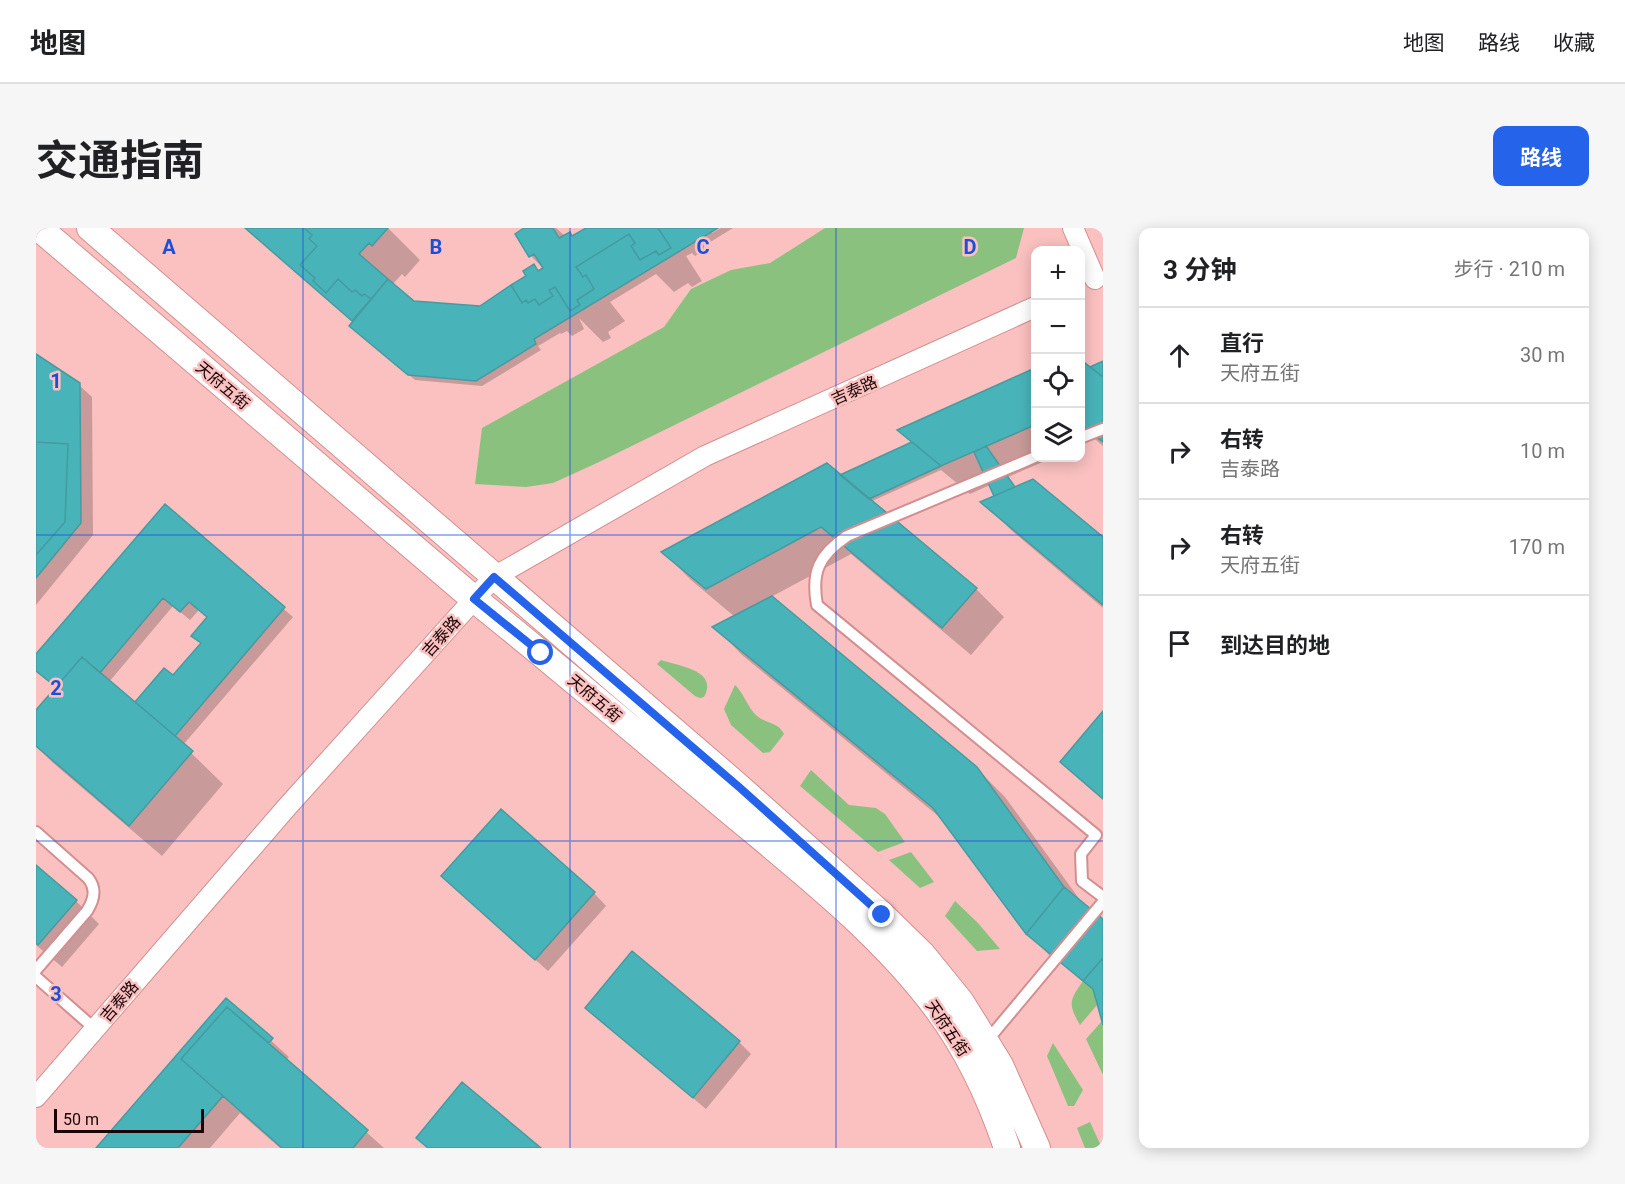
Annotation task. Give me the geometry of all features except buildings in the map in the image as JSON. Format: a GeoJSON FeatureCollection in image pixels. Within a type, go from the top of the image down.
{"type":"FeatureCollection","features":[{"type":"Feature","properties":{"kind":"street","name":"天府五街"},"geometry":{"type":"LineString","coordinates":[[39,228],[474,599],[765,841],[879,942],[940,1012],[971,1063],[997,1118],[1006,1148]]}},
{"type":"Feature","properties":{"kind":"street","name":"天府五街"},"geometry":{"type":"LineString","coordinates":[[90,228],[722,772],[922,954],[961,1002],[987,1042],[1000,1065],[1037,1148]]}},
{"type":"Feature","properties":{"kind":"street"},"geometry":{"type":"LineString","coordinates":[[1073,228],[1093,281]]}},
{"type":"Feature","properties":{"kind":"street","name":"吉泰路"},"geometry":{"type":"LineString","coordinates":[[36,1097],[287,807],[494,577],[705,456],[1031,309]]}},
{"type":"Feature","properties":{"kind":"lane"},"geometry":{"type":"LineString","coordinates":[[1085,436],[1103,429]]}},
{"type":"Feature","properties":{"kind":"lane"},"geometry":{"type":"LineString","coordinates":[[1031,459],[846,536],[833,545],[822,558],[816,572],[814,589],[817,605],[1096,835],[1081,854],[1082,881],[1103,897]]}},
{"type":"Feature","properties":{"kind":"lane"},"geometry":{"type":"LineString","coordinates":[[36,832],[88,878],[92,883],[94,893],[93,902],[87,911],[36,970]]}},
{"type":"Feature","properties":{"kind":"lane"},"geometry":{"type":"LineString","coordinates":[[987,1042],[1103,902]]}},
{"type":"Feature","properties":{"kind":"lane"},"geometry":{"type":"LineString","coordinates":[[36,977],[95,1029]]}},
{"type":"Feature","properties":{"kind":"green space"},"geometry":{"type":"Polygon","coordinates":[[[825,228],[1024,228],[1016,258],[597,463],[553,483],[526,487],[475,484],[482,428],[664,327],[691,289],[731,270],[770,263],[825,228]]]}},
{"type":"Feature","properties":{"kind":"green space"},"geometry":{"type":"Polygon","coordinates":[[[661,660],[686,667],[701,675],[706,681],[707,688],[704,697],[695,696],[657,664],[661,660]]]}},
{"type":"Feature","properties":{"kind":"green space"},"geometry":{"type":"Polygon","coordinates":[[[735,685],[757,716],[782,730],[784,734],[770,752],[763,753],[731,725],[724,709],[735,685]]]}},
{"type":"Feature","properties":{"kind":"green space"},"geometry":{"type":"Polygon","coordinates":[[[811,770],[849,805],[876,808],[885,814],[905,842],[878,852],[800,786],[811,770]]]}},
{"type":"Feature","properties":{"kind":"green space"},"geometry":{"type":"Polygon","coordinates":[[[911,852],[934,882],[920,888],[889,860],[911,852]]]}},
{"type":"Feature","properties":{"kind":"green space"},"geometry":{"type":"Polygon","coordinates":[[[955,901],[1000,949],[977,951],[945,916],[955,901]]]}},
{"type":"Feature","properties":{"kind":"green space"},"geometry":{"type":"Polygon","coordinates":[[[1083,981],[1093,989],[1097,1005],[1080,1025],[1073,1012],[1072,1003],[1083,981]]]}},
{"type":"Feature","properties":{"kind":"green space"},"geometry":{"type":"Polygon","coordinates":[[[1102,1021],[1103,1025],[1103,1075],[1086,1039],[1102,1021]]]}},
{"type":"Feature","properties":{"kind":"green space"},"geometry":{"type":"Polygon","coordinates":[[[1053,1043],[1083,1090],[1074,1106],[1068,1106],[1047,1056],[1053,1043]]]}},
{"type":"Feature","properties":{"kind":"green space"},"geometry":{"type":"Polygon","coordinates":[[[1090,1122],[1102,1148],[1085,1148],[1077,1128],[1090,1122]]]}},
{"type":"Feature","properties":{"kind":"route"},"geometry":{"type":"LineString","coordinates":[[541,653],[474,599],[494,577],[739,787],[882,915]]}}]}
